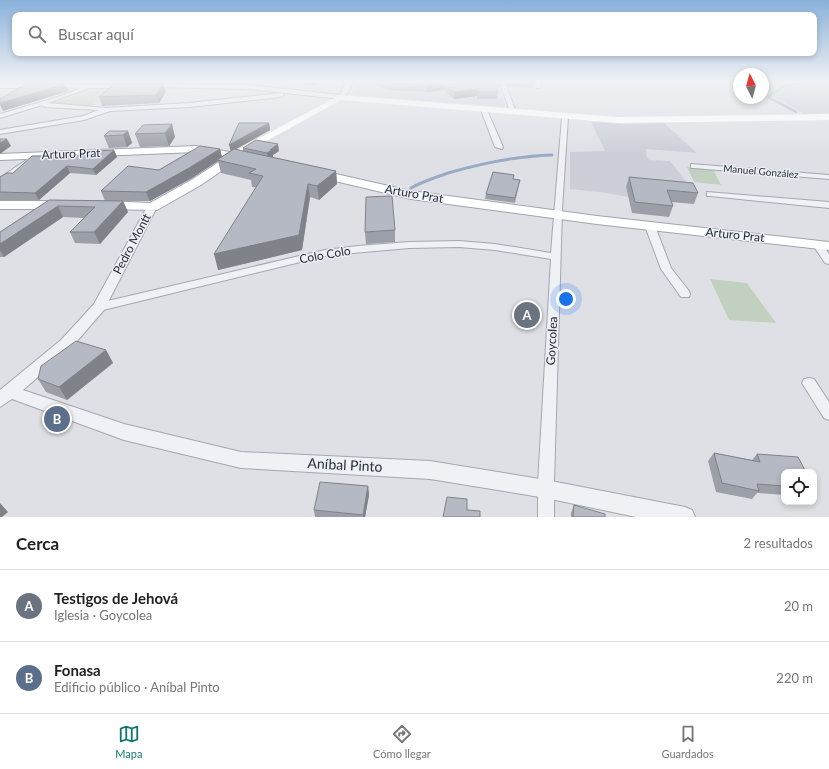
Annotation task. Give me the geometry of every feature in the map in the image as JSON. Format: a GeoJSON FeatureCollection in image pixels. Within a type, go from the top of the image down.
{"type":"FeatureCollection","features":[{"type":"Feature","properties":{"kind":"main road","name":"Pedro Montt"},"geometry":{"type":"LineString","coordinates":[[152,207],[197,182],[239,153],[324,106]]}},
{"type":"Feature","properties":{"kind":"main road"},"geometry":{"type":"LineString","coordinates":[[441,106],[565,117],[652,120],[791,116],[829,117]]}},
{"type":"Feature","properties":{"kind":"main road","name":"Arturo Prat"},"geometry":{"type":"LineString","coordinates":[[0,157],[196,149],[239,153],[256,161]]}},
{"type":"Feature","properties":{"kind":"main road","name":"Arturo Prat"},"geometry":{"type":"LineString","coordinates":[[302,171],[412,194],[650,226],[823,245]]}},
{"type":"Feature","properties":{"kind":"main road"},"geometry":{"type":"LineString","coordinates":[[0,205],[79,205]]}},
{"type":"Feature","properties":{"kind":"main road"},"geometry":{"type":"LineString","coordinates":[[95,205],[152,207]]}},
{"type":"Feature","properties":{"kind":"street"},"geometry":{"type":"LineString","coordinates":[[0,116],[34,106]]}},
{"type":"Feature","properties":{"kind":"street"},"geometry":{"type":"LineString","coordinates":[[69,106],[109,109],[166,106]]}},
{"type":"Feature","properties":{"kind":"street"},"geometry":{"type":"LineString","coordinates":[[511,106],[513,112]]}},
{"type":"Feature","properties":{"kind":"street"},"geometry":{"type":"LineString","coordinates":[[0,132],[84,118],[109,109]]}},
{"type":"Feature","properties":{"kind":"street"},"geometry":{"type":"LineString","coordinates":[[484,110],[499,147]]}},
{"type":"Feature","properties":{"kind":"street","name":"Goycolea"},"geometry":{"type":"LineString","coordinates":[[546,517],[556,257],[565,117]]}},
{"type":"Feature","properties":{"kind":"street"},"geometry":{"type":"LineString","coordinates":[[0,182],[37,156]]}},
{"type":"Feature","properties":{"kind":"street","name":"Manuel González"},"geometry":{"type":"LineString","coordinates":[[694,166],[829,177]]}},
{"type":"Feature","properties":{"kind":"street"},"geometry":{"type":"LineString","coordinates":[[710,194],[829,205]]}},
{"type":"Feature","properties":{"kind":"street","name":"Pedro Montt"},"geometry":{"type":"LineString","coordinates":[[5,396],[66,344],[98,308],[152,207]]}},
{"type":"Feature","properties":{"kind":"street"},"geometry":{"type":"LineString","coordinates":[[650,226],[666,269],[685,294]]}},
{"type":"Feature","properties":{"kind":"street","name":"Colo Colo"},"geometry":{"type":"LineString","coordinates":[[98,308],[325,253],[458,244],[476,245],[556,257]]}},
{"type":"Feature","properties":{"kind":"street"},"geometry":{"type":"LineString","coordinates":[[823,245],[829,261]]}},
{"type":"Feature","properties":{"kind":"street"},"geometry":{"type":"LineString","coordinates":[[809,383],[829,414]]}},
{"type":"Feature","properties":{"kind":"street","name":"Aníbal Pinto"},"geometry":{"type":"LineString","coordinates":[[5,396],[124,432],[181,447],[241,460],[430,470],[546,489],[685,517]]}},
{"type":"Feature","properties":{"kind":"shaded area"},"geometry":{"type":"Polygon","coordinates":[[[791,106],[829,106],[829,113],[804,114],[791,106]]]}},
{"type":"Feature","properties":{"kind":"shaded area"},"geometry":{"type":"Polygon","coordinates":[[[591,122],[624,124],[664,123],[697,153],[646,149],[646,155],[649,160],[670,161],[694,192],[626,187],[628,197],[570,189],[570,152],[605,151],[591,122]]]}},
{"type":"Feature","properties":{"kind":"green space"},"geometry":{"type":"Polygon","coordinates":[[[687,167],[713,169],[721,185],[694,182],[687,167]]]}},
{"type":"Feature","properties":{"kind":"green space"},"geometry":{"type":"Polygon","coordinates":[[[710,279],[747,283],[776,323],[729,320],[710,279]]]}},
{"type":"Feature","properties":{"kind":"building"},"geometry":{"type":"Polygon","coordinates":[[[239,123],[269,123],[229,145],[239,123]]]}},
{"type":"Feature","properties":{"kind":"building"},"geometry":{"type":"Polygon","coordinates":[[[172,124],[165,133],[135,134],[143,125],[172,124]]]}},
{"type":"Feature","properties":{"kind":"building"},"geometry":{"type":"Polygon","coordinates":[[[109,131],[128,131],[123,135],[104,136],[109,131]]]}},
{"type":"Feature","properties":{"kind":"building"},"geometry":{"type":"Polygon","coordinates":[[[0,139],[7,139],[0,143],[0,139]]]}},
{"type":"Feature","properties":{"kind":"building"},"geometry":{"type":"Polygon","coordinates":[[[256,140],[278,144],[267,153],[243,148],[256,140]]]}},
{"type":"Feature","properties":{"kind":"building"},"geometry":{"type":"Polygon","coordinates":[[[200,146],[220,149],[146,192],[101,191],[128,166],[159,170],[200,146]]]}},
{"type":"Feature","properties":{"kind":"building"},"geometry":{"type":"Polygon","coordinates":[[[234,149],[336,171],[317,186],[308,184],[299,235],[214,254],[263,176],[249,173],[256,169],[217,160],[234,149]]]}},
{"type":"Feature","properties":{"kind":"building"},"geometry":{"type":"Polygon","coordinates":[[[114,150],[93,169],[67,166],[35,193],[0,192],[0,177],[7,173],[13,173],[32,156],[94,155],[98,151],[114,150]]]}},
{"type":"Feature","properties":{"kind":"building"},"geometry":{"type":"Polygon","coordinates":[[[493,172],[514,175],[513,179],[520,180],[515,198],[486,194],[493,172]]]}},
{"type":"Feature","properties":{"kind":"building"},"geometry":{"type":"Polygon","coordinates":[[[629,177],[693,183],[698,193],[667,190],[673,206],[635,202],[629,177]]]}},
{"type":"Feature","properties":{"kind":"building"},"geometry":{"type":"Polygon","coordinates":[[[392,196],[395,230],[365,232],[366,197],[392,196]]]}},
{"type":"Feature","properties":{"kind":"building"},"geometry":{"type":"Polygon","coordinates":[[[49,200],[123,201],[94,232],[70,232],[95,207],[58,206],[0,244],[0,232],[49,200]]]}},
{"type":"Feature","properties":{"kind":"building"},"geometry":{"type":"Polygon","coordinates":[[[76,341],[106,350],[59,387],[38,379],[41,366],[76,341]]]}},
{"type":"Feature","properties":{"kind":"building"},"geometry":{"type":"Polygon","coordinates":[[[714,453],[760,462],[757,454],[798,457],[804,469],[781,469],[781,486],[757,484],[759,491],[722,483],[714,453]]]}},
{"type":"Feature","properties":{"kind":"building"},"geometry":{"type":"Polygon","coordinates":[[[320,482],[368,486],[363,515],[314,510],[320,482]]]}},
{"type":"Feature","properties":{"kind":"building"},"geometry":{"type":"Polygon","coordinates":[[[447,497],[467,499],[467,510],[480,511],[480,517],[443,517],[447,497]]]}},
{"type":"Feature","properties":{"kind":"building"},"geometry":{"type":"Polygon","coordinates":[[[574,505],[605,514],[605,517],[573,517],[574,505]]]}},
{"type":"Feature","properties":{"kind":"waterway"},"geometry":{"type":"LineString","coordinates":[[785,106],[796,112]]}},
{"type":"Feature","properties":{"kind":"waterway"},"geometry":{"type":"LineString","coordinates":[[411,188],[425,181],[474,166],[513,158],[552,155]]}},
{"type":"Feature","properties":{"kind":"place","name":"Testigos de Jehová"},"geometry":{"type":"Point","coordinates":[527,315]}},
{"type":"Feature","properties":{"kind":"place","name":"Fonasa"},"geometry":{"type":"Point","coordinates":[57,419]}}]}
